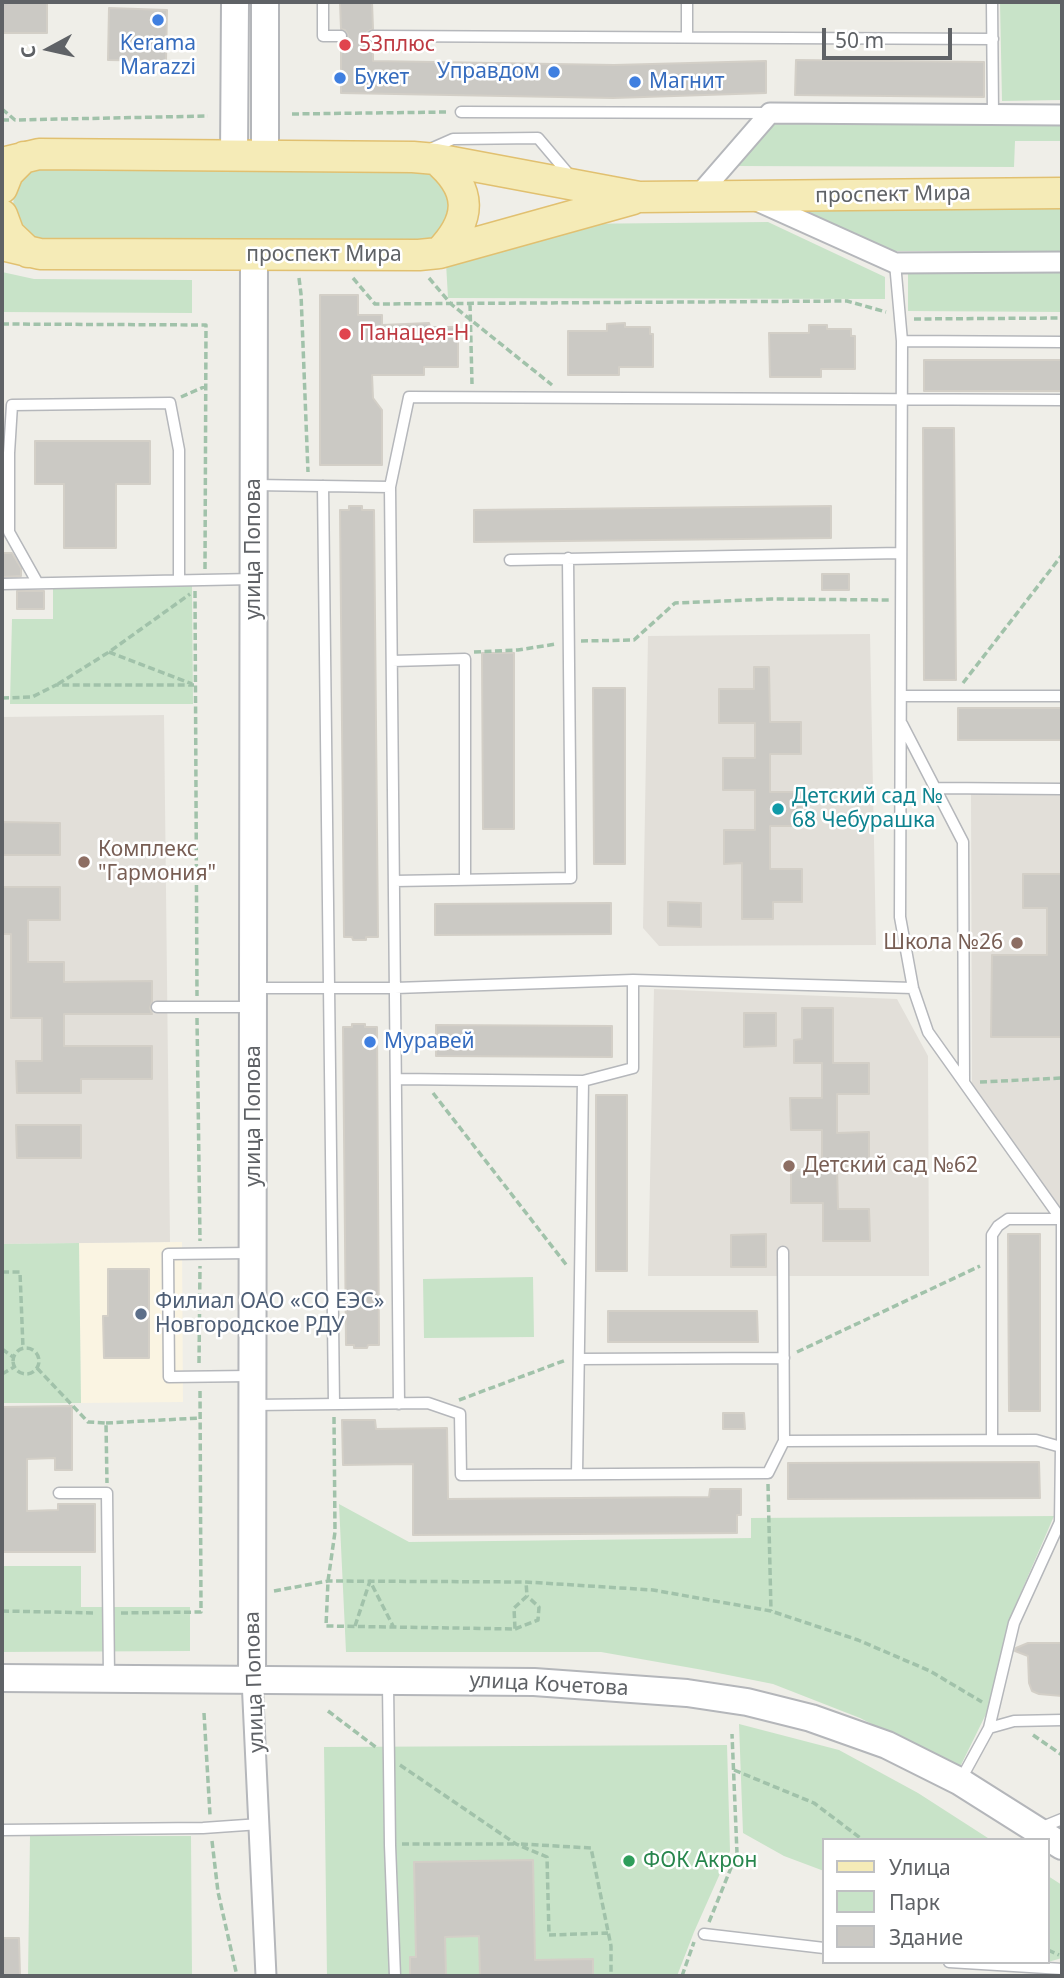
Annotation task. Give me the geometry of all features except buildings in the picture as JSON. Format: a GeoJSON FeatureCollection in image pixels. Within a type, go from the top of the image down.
{"type":"FeatureCollection","features":[{"type":"Feature","properties":{"kind":"main road","name":"проспект Мира"},"geometry":{"type":"LineString","coordinates":[[13,160],[39,154],[425,158],[639,197],[1062,192]]}},
{"type":"Feature","properties":{"kind":"main road"},"geometry":{"type":"LineString","coordinates":[[425,158],[450,170],[458,182],[465,207],[456,234],[434,266]]}},
{"type":"Feature","properties":{"kind":"main road"},"geometry":{"type":"LineString","coordinates":[[2,188],[13,160]]}},
{"type":"Feature","properties":{"kind":"main road","name":"проспект Мира"},"geometry":{"type":"LineString","coordinates":[[15,248],[40,254],[254,254],[434,266],[639,197]]}},
{"type":"Feature","properties":{"kind":"main road"},"geometry":{"type":"LineString","coordinates":[[2,215],[15,248]]}},
{"type":"Feature","properties":{"kind":"street"},"geometry":{"type":"LineString","coordinates":[[234,156],[235,2]]}},
{"type":"Feature","properties":{"kind":"street"},"geometry":{"type":"LineString","coordinates":[[265,2],[265,156]]}},
{"type":"Feature","properties":{"kind":"street"},"geometry":{"type":"LineString","coordinates":[[697,197],[770,113],[1062,115]]}},
{"type":"Feature","properties":{"kind":"street"},"geometry":{"type":"LineString","coordinates":[[747,196],[895,263],[1062,261]]}},
{"type":"Feature","properties":{"kind":"street","name":"улица Попова"},"geometry":{"type":"LineString","coordinates":[[254,254],[252,1679],[266,1976]]}},
{"type":"Feature","properties":{"kind":"street","name":"улица Кочетова"},"geometry":{"type":"LineString","coordinates":[[2,1678],[534,1682],[687,1693],[747,1702],[811,1718],[887,1745],[959,1781],[1062,1846]]}},
{"type":"Feature","properties":{"kind":"lane"},"geometry":{"type":"LineString","coordinates":[[323,2],[323,36],[341,36]]}},
{"type":"Feature","properties":{"kind":"lane"},"geometry":{"type":"LineString","coordinates":[[687,2],[687,36]]}},
{"type":"Feature","properties":{"kind":"lane"},"geometry":{"type":"LineString","coordinates":[[992,2],[993,115]]}},
{"type":"Feature","properties":{"kind":"lane"},"geometry":{"type":"LineString","coordinates":[[373,36],[993,39]]}},
{"type":"Feature","properties":{"kind":"lane"},"geometry":{"type":"LineString","coordinates":[[461,112],[770,113]]}},
{"type":"Feature","properties":{"kind":"lane"},"geometry":{"type":"LineString","coordinates":[[425,158],[453,139],[538,138],[578,186]]}},
{"type":"Feature","properties":{"kind":"lane"},"geometry":{"type":"LineString","coordinates":[[895,263],[902,341],[900,917],[913,988],[928,1032],[1062,1217],[1061,1522],[1014,1623],[989,1728],[959,1781]]}},
{"type":"Feature","properties":{"kind":"lane"},"geometry":{"type":"LineString","coordinates":[[902,341],[1062,342]]}},
{"type":"Feature","properties":{"kind":"lane"},"geometry":{"type":"LineString","coordinates":[[399,1404],[390,487],[409,397],[1062,400]]}},
{"type":"Feature","properties":{"kind":"lane"},"geometry":{"type":"LineString","coordinates":[[37,582],[9,532],[12,405],[170,403],[179,450],[179,580]]}},
{"type":"Feature","properties":{"kind":"lane"},"geometry":{"type":"LineString","coordinates":[[254,485],[390,487]]}},
{"type":"Feature","properties":{"kind":"lane"},"geometry":{"type":"LineString","coordinates":[[323,486],[334,1404]]}},
{"type":"Feature","properties":{"kind":"lane"},"geometry":{"type":"LineString","coordinates":[[510,560],[901,553]]}},
{"type":"Feature","properties":{"kind":"lane"},"geometry":{"type":"LineString","coordinates":[[394,881],[571,878],[568,558]]}},
{"type":"Feature","properties":{"kind":"lane"},"geometry":{"type":"LineString","coordinates":[[2,584],[254,579]]}},
{"type":"Feature","properties":{"kind":"lane"},"geometry":{"type":"LineString","coordinates":[[392,661],[465,659],[465,880]]}},
{"type":"Feature","properties":{"kind":"lane"},"geometry":{"type":"LineString","coordinates":[[901,696],[1062,695]]}},
{"type":"Feature","properties":{"kind":"lane"},"geometry":{"type":"LineString","coordinates":[[901,722],[963,842],[964,1083]]}},
{"type":"Feature","properties":{"kind":"lane"},"geometry":{"type":"LineString","coordinates":[[935,788],[1062,789]]}},
{"type":"Feature","properties":{"kind":"lane"},"geometry":{"type":"LineString","coordinates":[[157,1007],[197,1007],[329,987],[395,988],[633,980],[913,988]]}},
{"type":"Feature","properties":{"kind":"lane"},"geometry":{"type":"LineString","coordinates":[[396,1079],[583,1081],[633,1068],[633,980]]}},
{"type":"Feature","properties":{"kind":"lane"},"geometry":{"type":"LineString","coordinates":[[577,1474],[583,1081]]}},
{"type":"Feature","properties":{"kind":"lane"},"geometry":{"type":"LineString","coordinates":[[992,1440],[992,1235],[998,1226],[1008,1219],[1062,1217]]}},
{"type":"Feature","properties":{"kind":"lane"},"geometry":{"type":"LineString","coordinates":[[253,1405],[428,1403],[460,1414],[461,1475],[768,1473],[784,1441],[783,1252]]}},
{"type":"Feature","properties":{"kind":"lane"},"geometry":{"type":"LineString","coordinates":[[254,1253],[168,1254],[169,1377],[254,1376]]}},
{"type":"Feature","properties":{"kind":"lane"},"geometry":{"type":"LineString","coordinates":[[579,1359],[783,1358]]}},
{"type":"Feature","properties":{"kind":"lane"},"geometry":{"type":"LineString","coordinates":[[784,1441],[1036,1440],[1062,1447]]}},
{"type":"Feature","properties":{"kind":"lane"},"geometry":{"type":"LineString","coordinates":[[59,1493],[107,1493],[109,1677]]}},
{"type":"Feature","properties":{"kind":"lane"},"geometry":{"type":"LineString","coordinates":[[388,1680],[390,1844],[396,1976]]}},
{"type":"Feature","properties":{"kind":"lane"},"geometry":{"type":"LineString","coordinates":[[989,1728],[1014,1721],[1062,1720]]}},
{"type":"Feature","properties":{"kind":"lane"},"geometry":{"type":"LineString","coordinates":[[1037,1829],[1062,1819]]}},
{"type":"Feature","properties":{"kind":"lane"},"geometry":{"type":"LineString","coordinates":[[2,1830],[211,1828],[260,1824]]}},
{"type":"Feature","properties":{"kind":"lane"},"geometry":{"type":"LineString","coordinates":[[704,1934],[822,1948]]}},
{"type":"Feature","properties":{"kind":"lane"},"geometry":{"type":"LineString","coordinates":[[981,1964],[1062,1969]]}},
{"type":"Feature","properties":{"kind":"path"},"geometry":{"type":"LineString","coordinates":[[2,108],[15,120]]}},
{"type":"Feature","properties":{"kind":"path"},"geometry":{"type":"LineString","coordinates":[[292,114],[461,112]]}},
{"type":"Feature","properties":{"kind":"path"},"geometry":{"type":"LineString","coordinates":[[2,120],[208,116]]}},
{"type":"Feature","properties":{"kind":"path"},"geometry":{"type":"LineString","coordinates":[[434,266],[451,304],[568,397]]}},
{"type":"Feature","properties":{"kind":"path"},"geometry":{"type":"LineString","coordinates":[[308,486],[301,294],[298,278],[312,278]]}},
{"type":"Feature","properties":{"kind":"path"},"geometry":{"type":"LineString","coordinates":[[366,278],[353,278],[374,304],[847,301],[898,316]]}},
{"type":"Feature","properties":{"kind":"path"},"geometry":{"type":"LineString","coordinates":[[470,304],[473,397]]}},
{"type":"Feature","properties":{"kind":"path"},"geometry":{"type":"LineString","coordinates":[[911,319],[1062,318]]}},
{"type":"Feature","properties":{"kind":"path"},"geometry":{"type":"LineString","coordinates":[[2,324],[206,324],[205,579],[195,591],[110,652],[56,685],[32,697],[2,698]]}},
{"type":"Feature","properties":{"kind":"path"},"geometry":{"type":"LineString","coordinates":[[170,403],[205,386]]}},
{"type":"Feature","properties":{"kind":"path"},"geometry":{"type":"LineString","coordinates":[[953,696],[1062,555]]}},
{"type":"Feature","properties":{"kind":"path"},"geometry":{"type":"LineString","coordinates":[[195,591],[201,1612]]}},
{"type":"Feature","properties":{"kind":"path"},"geometry":{"type":"LineString","coordinates":[[465,659],[474,651],[517,650],[568,642],[634,640],[675,603],[772,599],[901,600]]}},
{"type":"Feature","properties":{"kind":"path"},"geometry":{"type":"LineString","coordinates":[[110,652],[194,685]]}},
{"type":"Feature","properties":{"kind":"path"},"geometry":{"type":"LineString","coordinates":[[56,685],[194,685]]}},
{"type":"Feature","properties":{"kind":"path"},"geometry":{"type":"LineString","coordinates":[[964,1083],[1062,1078]]}},
{"type":"Feature","properties":{"kind":"path"},"geometry":{"type":"LineString","coordinates":[[422,1079],[580,1282]]}},
{"type":"Feature","properties":{"kind":"path"},"geometry":{"type":"LineString","coordinates":[[783,1358],[992,1260]]}},
{"type":"Feature","properties":{"kind":"path"},"geometry":{"type":"LineString","coordinates":[[2,1272],[20,1272],[23,1348]]}},
{"type":"Feature","properties":{"kind":"path"},"geometry":{"type":"LineString","coordinates":[[13,1357],[23,1348],[28,1348],[39,1360],[37,1368],[25,1374],[14,1367]]}},
{"type":"Feature","properties":{"kind":"path"},"geometry":{"type":"LineString","coordinates":[[2,1349],[13,1357],[14,1367]]}},
{"type":"Feature","properties":{"kind":"path"},"geometry":{"type":"LineString","coordinates":[[440,1408],[560,1360],[579,1359]]}},
{"type":"Feature","properties":{"kind":"path"},"geometry":{"type":"LineString","coordinates":[[2,1374],[14,1367]]}},
{"type":"Feature","properties":{"kind":"path"},"geometry":{"type":"LineString","coordinates":[[37,1368],[88,1422],[200,1418]]}},
{"type":"Feature","properties":{"kind":"path"},"geometry":{"type":"LineString","coordinates":[[334,1404],[335,1532],[328,1581],[326,1626],[515,1629],[538,1620],[539,1606],[527,1596],[526,1582]]}},
{"type":"Feature","properties":{"kind":"path"},"geometry":{"type":"LineString","coordinates":[[106,1423],[107,1493]]}},
{"type":"Feature","properties":{"kind":"path"},"geometry":{"type":"LineString","coordinates":[[768,1473],[771,1611]]}},
{"type":"Feature","properties":{"kind":"path"},"geometry":{"type":"LineString","coordinates":[[269,1592],[328,1581],[526,1582],[653,1590],[771,1611],[858,1640],[918,1666],[993,1709]]}},
{"type":"Feature","properties":{"kind":"path"},"geometry":{"type":"LineString","coordinates":[[355,1626],[370,1581]]}},
{"type":"Feature","properties":{"kind":"path"},"geometry":{"type":"LineString","coordinates":[[370,1581],[393,1626]]}},
{"type":"Feature","properties":{"kind":"path"},"geometry":{"type":"LineString","coordinates":[[515,1629],[514,1608],[527,1596]]}},
{"type":"Feature","properties":{"kind":"path"},"geometry":{"type":"LineString","coordinates":[[328,1711],[389,1757],[516,1844],[547,1857],[549,1935],[608,1933]]}},
{"type":"Feature","properties":{"kind":"path"},"geometry":{"type":"LineString","coordinates":[[204,1713],[218,1892],[237,1976]]}},
{"type":"Feature","properties":{"kind":"path"},"geometry":{"type":"LineString","coordinates":[[1014,1721],[1062,1755]]}},
{"type":"Feature","properties":{"kind":"path"},"geometry":{"type":"LineString","coordinates":[[682,1976],[692,1943],[704,1934],[737,1853],[732,1734]]}},
{"type":"Feature","properties":{"kind":"path"},"geometry":{"type":"LineString","coordinates":[[734,1770],[814,1803],[860,1838]]}},
{"type":"Feature","properties":{"kind":"path"},"geometry":{"type":"LineString","coordinates":[[390,1844],[516,1844],[591,1848],[608,1933],[611,1976]]}},
{"type":"Feature","properties":{"kind":"shaded area"},"geometry":{"type":"Polygon","coordinates":[[[870,634],[876,945],[659,946],[643,928],[648,636],[870,634]]]}},
{"type":"Feature","properties":{"kind":"shaded area","name":"Комплекс \"Гармония\""},"geometry":{"type":"Polygon","coordinates":[[[164,715],[170,1242],[2,1244],[2,717],[164,715]]]}},
{"type":"Feature","properties":{"kind":"shaded area","name":"Школа №26"},"geometry":{"type":"Polygon","coordinates":[[[971,794],[1062,795],[1062,1215],[972,1090],[971,794]]]}},
{"type":"Feature","properties":{"kind":"shaded area","name":"Детский сад №62"},"geometry":{"type":"Polygon","coordinates":[[[654,989],[897,999],[928,1056],[929,1276],[648,1276],[654,989]]]}},
{"type":"Feature","properties":{"kind":"shaded area"},"geometry":{"type":"Polygon","coordinates":[[[182,1242],[183,1402],[81,1403],[79,1243],[182,1242]]]}},
{"type":"Feature","properties":{"kind":"green space"},"geometry":{"type":"Polygon","coordinates":[[[1000,2],[1062,2],[1062,100],[1002,101],[1000,2]]]}},
{"type":"Feature","properties":{"kind":"green space"},"geometry":{"type":"Polygon","coordinates":[[[775,122],[1062,122],[1062,141],[1015,141],[1014,167],[734,166],[775,122]]]}},
{"type":"Feature","properties":{"kind":"green space"},"geometry":{"type":"Polygon","coordinates":[[[428,167],[456,206],[437,243],[40,245],[22,232],[13,207],[14,193],[25,173],[34,168],[428,167]]]}},
{"type":"Feature","properties":{"kind":"green space"},"geometry":{"type":"Polygon","coordinates":[[[1062,206],[1062,251],[887,251],[795,211],[1062,206]]]}},
{"type":"Feature","properties":{"kind":"green space"},"geometry":{"type":"Polygon","coordinates":[[[768,222],[885,277],[885,299],[448,298],[446,263],[568,224],[768,222]]]}},
{"type":"Feature","properties":{"kind":"green space"},"geometry":{"type":"Polygon","coordinates":[[[908,269],[1062,269],[1062,312],[908,311],[908,269]]]}},
{"type":"Feature","properties":{"kind":"green space"},"geometry":{"type":"Polygon","coordinates":[[[2,272],[34,279],[192,280],[192,313],[2,312],[2,272]]]}},
{"type":"Feature","properties":{"kind":"green space"},"geometry":{"type":"Polygon","coordinates":[[[53,585],[192,586],[193,704],[10,704],[12,619],[53,619],[53,585]]]}},
{"type":"Feature","properties":{"kind":"green space"},"geometry":{"type":"Polygon","coordinates":[[[79,1243],[81,1403],[2,1403],[2,1244],[79,1243]]]}},
{"type":"Feature","properties":{"kind":"green space"},"geometry":{"type":"Polygon","coordinates":[[[533,1277],[534,1337],[424,1338],[423,1279],[533,1277]]]}},
{"type":"Feature","properties":{"kind":"green space"},"geometry":{"type":"Polygon","coordinates":[[[339,1504],[409,1542],[751,1538],[751,1518],[1054,1516],[1009,1620],[987,1712],[959,1769],[860,1718],[773,1684],[703,1670],[601,1652],[346,1652],[339,1504]]]}},
{"type":"Feature","properties":{"kind":"green space"},"geometry":{"type":"Polygon","coordinates":[[[2,1566],[81,1566],[81,1607],[190,1607],[190,1651],[2,1652],[2,1566]]]}},
{"type":"Feature","properties":{"kind":"green space"},"geometry":{"type":"Polygon","coordinates":[[[739,1724],[839,1750],[918,1793],[988,1838],[822,1838],[822,1870],[784,1856],[743,1833],[739,1724]]]}},
{"type":"Feature","properties":{"kind":"green space","name":"ФОК Акрон"},"geometry":{"type":"Polygon","coordinates":[[[727,1745],[730,1851],[677,1976],[593,1976],[592,1959],[535,1960],[532,1860],[414,1863],[416,1937],[479,1936],[480,1976],[327,1976],[324,1747],[727,1745]]]}},
{"type":"Feature","properties":{"kind":"green space"},"geometry":{"type":"Polygon","coordinates":[[[30,1836],[191,1836],[192,1976],[28,1976],[30,1836]]]}},
{"type":"Feature","properties":{"kind":"green space"},"geometry":{"type":"Polygon","coordinates":[[[1050,1877],[1062,1885],[1062,1958],[1050,1961],[1050,1877]]]}},
{"type":"Feature","properties":{"kind":"place","name":"Kerama Marazzi"},"geometry":{"type":"Point","coordinates":[158,20]}},
{"type":"Feature","properties":{"kind":"place","name":"53плюс"},"geometry":{"type":"Point","coordinates":[345,45]}},
{"type":"Feature","properties":{"kind":"place","name":"Управдом"},"geometry":{"type":"Point","coordinates":[554,72]}},
{"type":"Feature","properties":{"kind":"place","name":"Букет"},"geometry":{"type":"Point","coordinates":[340,78]}},
{"type":"Feature","properties":{"kind":"place","name":"Магнит"},"geometry":{"type":"Point","coordinates":[635,82]}},
{"type":"Feature","properties":{"kind":"place","name":"Панацея-Н"},"geometry":{"type":"Point","coordinates":[345,334]}},
{"type":"Feature","properties":{"kind":"place","name":"Детский сад № 68 Чебурашка"},"geometry":{"type":"Point","coordinates":[778,809]}},
{"type":"Feature","properties":{"kind":"place","name":"Комплекс \"Гармония\""},"geometry":{"type":"Point","coordinates":[84,862]}},
{"type":"Feature","properties":{"kind":"place","name":"Школа №26"},"geometry":{"type":"Point","coordinates":[1017,943]}},
{"type":"Feature","properties":{"kind":"place","name":"Муравей"},"geometry":{"type":"Point","coordinates":[370,1042]}},
{"type":"Feature","properties":{"kind":"place","name":"Детский сад №62"},"geometry":{"type":"Point","coordinates":[789,1166]}},
{"type":"Feature","properties":{"kind":"place","name":"Филиал ОАО «СО ЕЭС» Новгородское РДУ"},"geometry":{"type":"Point","coordinates":[141,1314]}},
{"type":"Feature","properties":{"kind":"place","name":"ФОК Акрон"},"geometry":{"type":"Point","coordinates":[629,1861]}}]}
